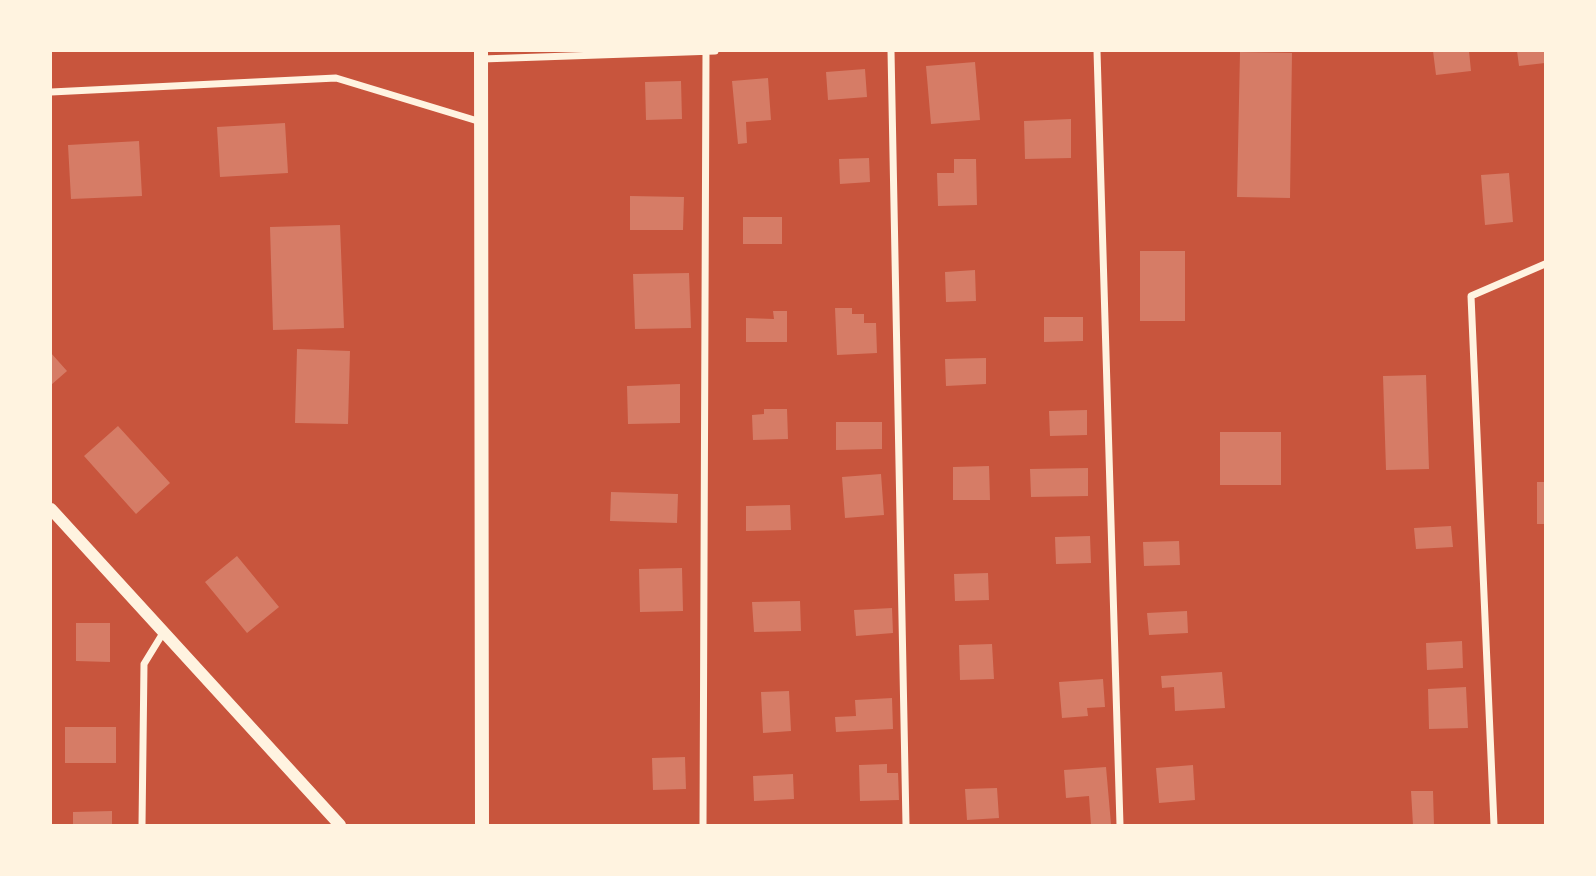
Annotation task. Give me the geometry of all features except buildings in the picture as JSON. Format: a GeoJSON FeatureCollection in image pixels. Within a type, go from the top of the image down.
{"type":"FeatureCollection","features":[{"type":"Feature","properties":{"kind":"main road"},"geometry":{"type":"LineString","coordinates":[[481,55],[482,825]]}},
{"type":"Feature","properties":{"kind":"street"},"geometry":{"type":"LineString","coordinates":[[703,825],[706,51]]}},
{"type":"Feature","properties":{"kind":"street"},"geometry":{"type":"LineString","coordinates":[[481,55],[715,51]]}},
{"type":"Feature","properties":{"kind":"street"},"geometry":{"type":"LineString","coordinates":[[891,51],[906,825]]}},
{"type":"Feature","properties":{"kind":"street"},"geometry":{"type":"LineString","coordinates":[[1097,51],[1120,825]]}},
{"type":"Feature","properties":{"kind":"street"},"geometry":{"type":"LineString","coordinates":[[51,92],[336,78],[482,122]]}},
{"type":"Feature","properties":{"kind":"street"},"geometry":{"type":"LineString","coordinates":[[1494,825],[1471,296],[1545,264]]}},
{"type":"Feature","properties":{"kind":"street"},"geometry":{"type":"LineString","coordinates":[[51,509],[341,825]]}},
{"type":"Feature","properties":{"kind":"street"},"geometry":{"type":"LineString","coordinates":[[142,825],[144,664],[163,632]]}}]}
